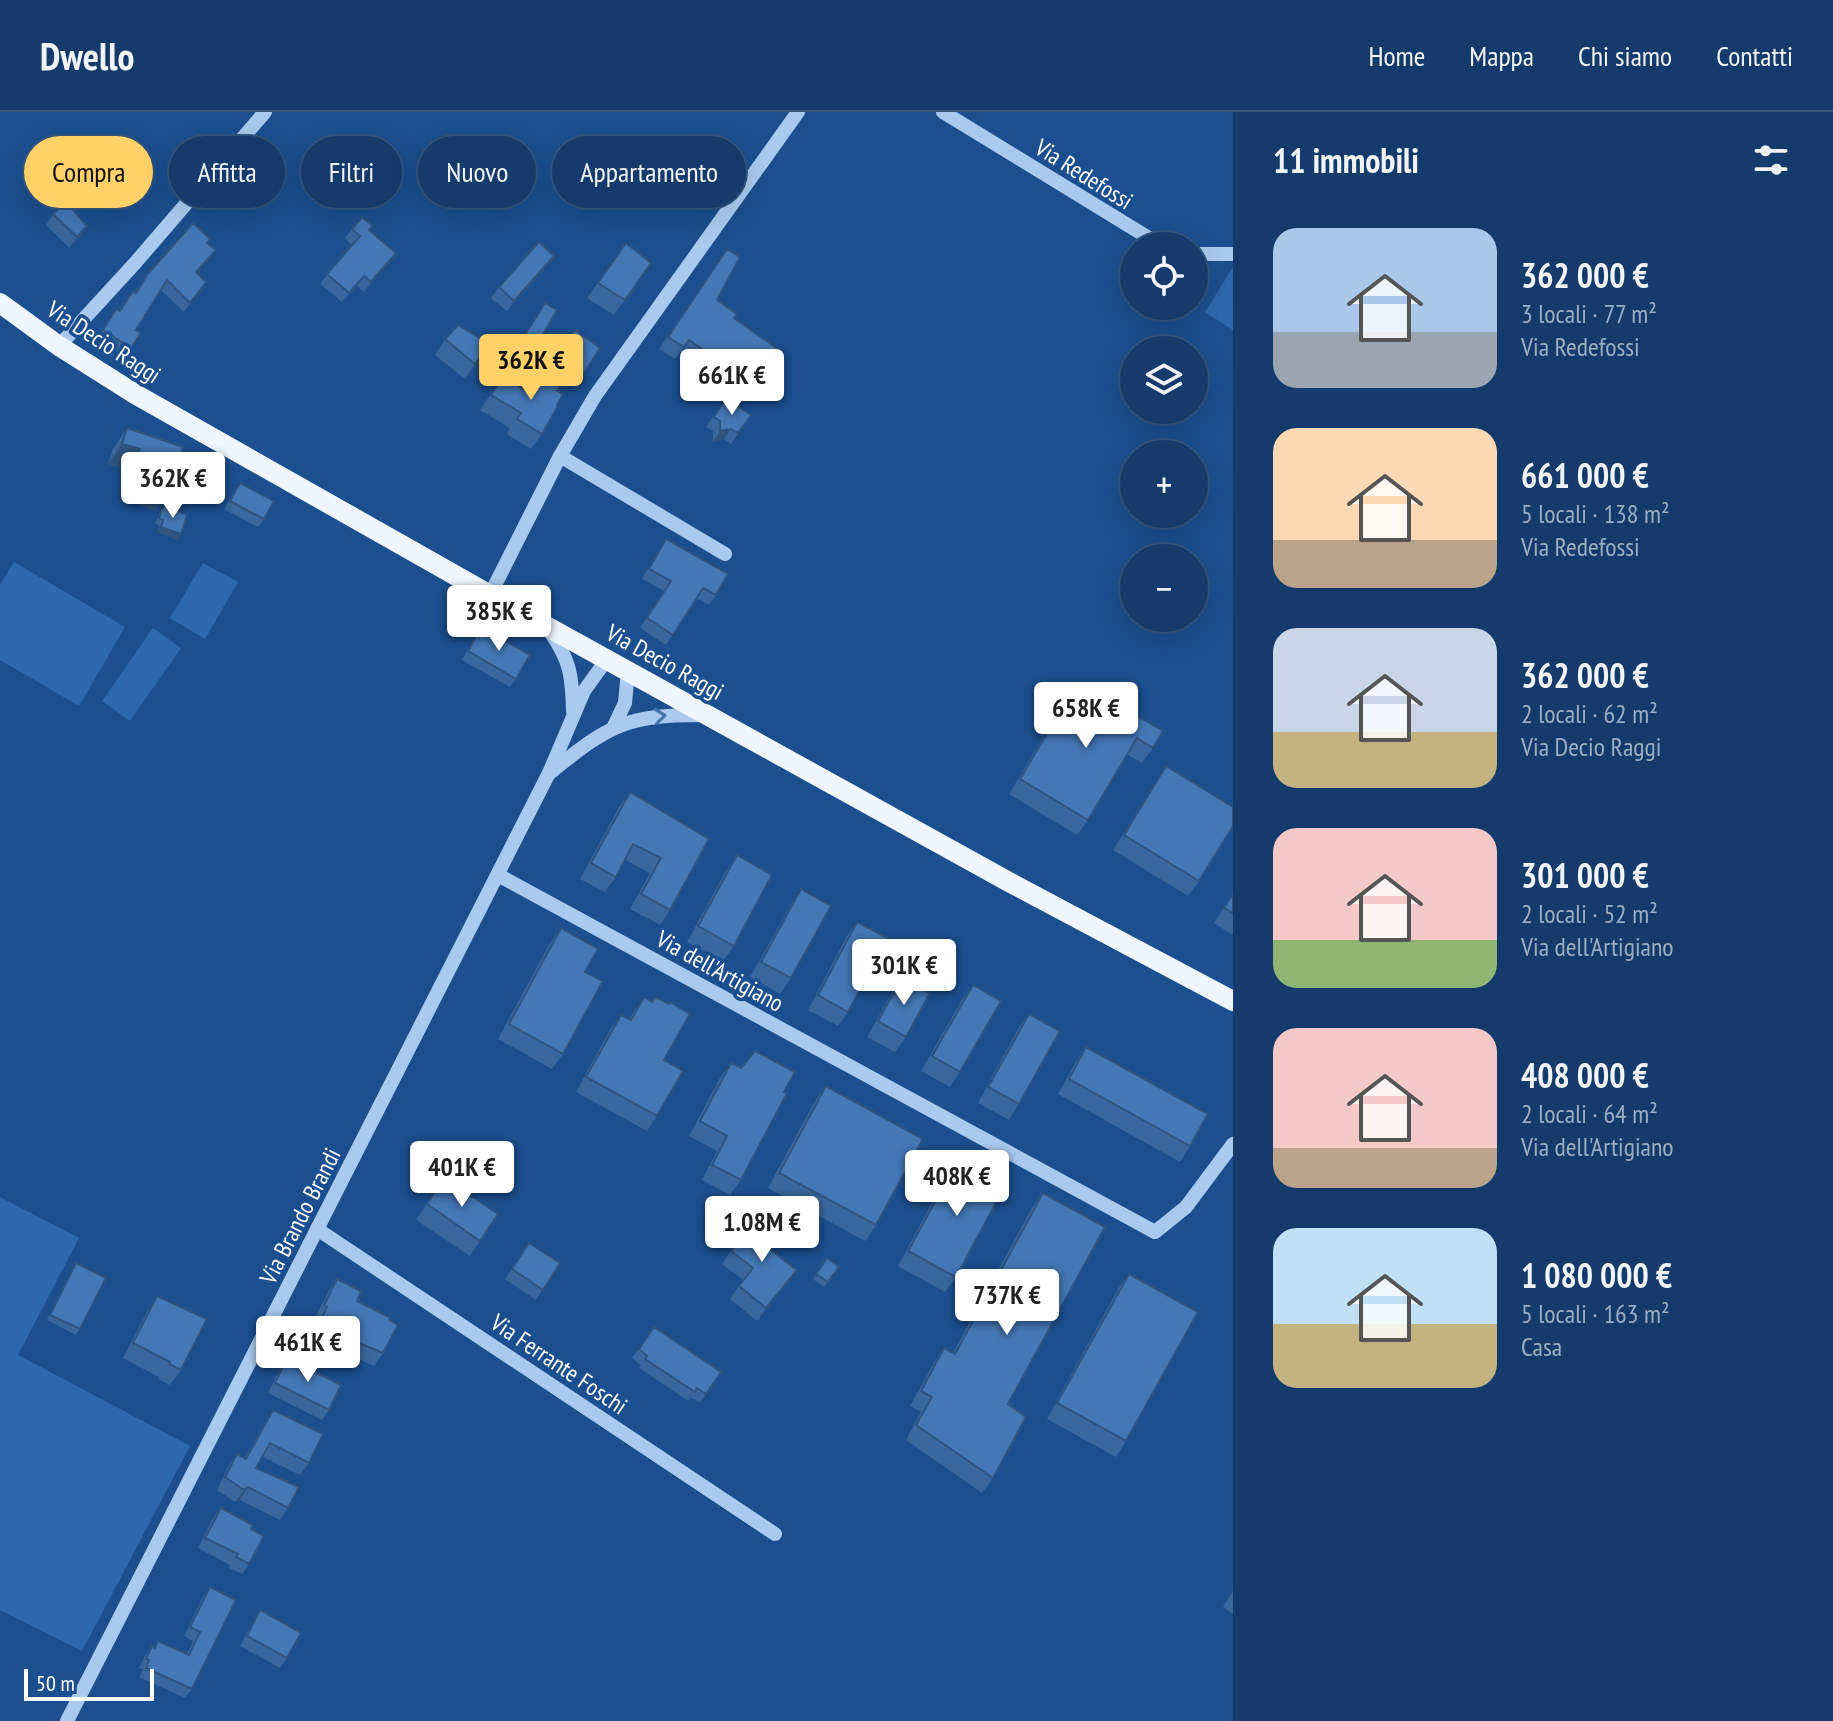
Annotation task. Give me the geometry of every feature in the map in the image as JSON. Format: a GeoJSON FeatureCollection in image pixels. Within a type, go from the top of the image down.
{"type":"FeatureCollection","features":[{"type":"Feature","properties":{"kind":"main road","name":"Via Decio Raggi"},"geometry":{"type":"LineString","coordinates":[[0,303],[59,346],[135,394],[490,595],[1009,882],[1233,1001]]}},
{"type":"Feature","properties":{"kind":"street"},"geometry":{"type":"LineString","coordinates":[[59,346],[265,112]]}},
{"type":"Feature","properties":{"kind":"street"},"geometry":{"type":"LineString","coordinates":[[490,595],[560,456],[595,396],[798,112]]}},
{"type":"Feature","properties":{"kind":"street","name":"Via Redefossi"},"geometry":{"type":"LineString","coordinates":[[943,112],[1139,232]]}},
{"type":"Feature","properties":{"kind":"street"},"geometry":{"type":"LineString","coordinates":[[1208,254],[1233,254]]}},
{"type":"Feature","properties":{"kind":"street"},"geometry":{"type":"LineString","coordinates":[[560,456],[725,554]]}},
{"type":"Feature","properties":{"kind":"street","name":"Via Brando Brandi"},"geometry":{"type":"LineString","coordinates":[[547,626],[566,654],[572,673],[573,713]]}},
{"type":"Feature","properties":{"kind":"street","name":"Via Brando Brandi"},"geometry":{"type":"LineString","coordinates":[[67,1721],[498,875],[549,773],[573,713],[590,680],[607,659]]}},
{"type":"Feature","properties":{"kind":"street"},"geometry":{"type":"LineString","coordinates":[[614,726],[625,703],[628,671]]}},
{"type":"Feature","properties":{"kind":"street","name":"Via Brando Brandi"},"geometry":{"type":"LineString","coordinates":[[549,773],[614,726],[649,717],[707,715]]}},
{"type":"Feature","properties":{"kind":"street","name":"Via dell'Artigiano"},"geometry":{"type":"LineString","coordinates":[[498,875],[1155,1232],[1186,1207],[1233,1144]]}},
{"type":"Feature","properties":{"kind":"street","name":"Via Ferrante Foschi"},"geometry":{"type":"LineString","coordinates":[[317,1229],[775,1534]]}},
{"type":"Feature","properties":{"kind":"shaded area"},"geometry":{"type":"Polygon","coordinates":[[[1233,267],[1233,330],[1208,314],[1208,307],[1233,267]]]}},
{"type":"Feature","properties":{"kind":"shaded area"},"geometry":{"type":"Polygon","coordinates":[[[14,562],[125,627],[79,706],[0,660],[0,585],[14,562]]]}},
{"type":"Feature","properties":{"kind":"shaded area"},"geometry":{"type":"Polygon","coordinates":[[[203,563],[238,582],[205,639],[170,618],[203,563]]]}},
{"type":"Feature","properties":{"kind":"shaded area"},"geometry":{"type":"Polygon","coordinates":[[[153,628],[181,648],[130,721],[102,701],[153,628]]]}},
{"type":"Feature","properties":{"kind":"shaded area"},"geometry":{"type":"Polygon","coordinates":[[[0,1197],[79,1238],[18,1355],[190,1446],[82,1651],[0,1610],[0,1197]]]}},
{"type":"Feature","properties":{"kind":"building"},"geometry":{"type":"Polygon","coordinates":[[[60,208],[71,208],[87,226],[77,237],[53,214],[60,208]]]}},
{"type":"Feature","properties":{"kind":"building"},"geometry":{"type":"Polygon","coordinates":[[[362,217],[373,226],[369,230],[396,253],[371,282],[364,276],[349,293],[327,274],[360,236],[352,229],[362,217]]]}},
{"type":"Feature","properties":{"kind":"building"},"geometry":{"type":"Polygon","coordinates":[[[193,223],[210,239],[207,243],[216,250],[196,272],[206,282],[190,303],[167,280],[136,330],[141,333],[131,348],[103,330],[116,309],[120,311],[133,291],[136,293],[147,275],[193,223]]]}},
{"type":"Feature","properties":{"kind":"building"},"geometry":{"type":"Polygon","coordinates":[[[539,242],[554,256],[514,301],[499,287],[539,242]]]}},
{"type":"Feature","properties":{"kind":"building"},"geometry":{"type":"Polygon","coordinates":[[[626,243],[651,263],[625,300],[598,283],[626,243]]]}},
{"type":"Feature","properties":{"kind":"building"},"geometry":{"type":"Polygon","coordinates":[[[727,249],[740,257],[717,300],[737,314],[734,318],[782,352],[769,370],[744,353],[722,383],[711,375],[720,362],[689,340],[684,347],[668,337],[727,249]]]}},
{"type":"Feature","properties":{"kind":"building"},"geometry":{"type":"Polygon","coordinates":[[[545,303],[557,310],[538,343],[525,335],[545,303]]]}},
{"type":"Feature","properties":{"kind":"building"},"geometry":{"type":"Polygon","coordinates":[[[458,325],[491,345],[475,364],[445,339],[458,325]]]}},
{"type":"Feature","properties":{"kind":"building"},"geometry":{"type":"Polygon","coordinates":[[[575,330],[600,348],[584,373],[556,355],[575,330]]]}},
{"type":"Feature","properties":{"kind":"building"},"geometry":{"type":"Polygon","coordinates":[[[542,376],[560,387],[557,391],[563,394],[542,434],[517,419],[521,413],[491,395],[501,379],[509,385],[511,381],[529,393],[542,376]]]}},
{"type":"Feature","properties":{"kind":"building"},"geometry":{"type":"Polygon","coordinates":[[[726,398],[751,415],[738,433],[731,429],[720,431],[720,421],[714,417],[726,398]]]}},
{"type":"Feature","properties":{"kind":"building"},"geometry":{"type":"Polygon","coordinates":[[[127,428],[183,447],[169,489],[137,479],[144,456],[138,454],[140,449],[122,444],[127,428]]]}},
{"type":"Feature","properties":{"kind":"building"},"geometry":{"type":"Polygon","coordinates":[[[240,483],[274,501],[264,519],[230,501],[240,483]]]}},
{"type":"Feature","properties":{"kind":"building"},"geometry":{"type":"Polygon","coordinates":[[[164,505],[187,515],[181,534],[161,527],[163,520],[159,518],[164,505]]]}},
{"type":"Feature","properties":{"kind":"building"},"geometry":{"type":"Polygon","coordinates":[[[666,539],[728,574],[716,595],[703,588],[673,635],[647,618],[671,581],[649,569],[666,539]]]}},
{"type":"Feature","properties":{"kind":"building"},"geometry":{"type":"Polygon","coordinates":[[[481,627],[530,655],[516,679],[468,651],[481,627]]]}},
{"type":"Feature","properties":{"kind":"building"},"geometry":{"type":"Polygon","coordinates":[[[1078,681],[1163,731],[1153,748],[1137,738],[1088,820],[1020,779],[1078,681]]]}},
{"type":"Feature","properties":{"kind":"building"},"geometry":{"type":"Polygon","coordinates":[[[1166,766],[1233,807],[1233,826],[1199,881],[1124,835],[1166,766]]]}},
{"type":"Feature","properties":{"kind":"building"},"geometry":{"type":"Polygon","coordinates":[[[630,792],[709,839],[670,910],[641,894],[661,858],[633,844],[616,877],[591,863],[630,792]]]}},
{"type":"Feature","properties":{"kind":"building"},"geometry":{"type":"Polygon","coordinates":[[[737,855],[772,875],[734,946],[698,926],[737,855]]]}},
{"type":"Feature","properties":{"kind":"building"},"geometry":{"type":"Polygon","coordinates":[[[801,889],[831,906],[791,978],[761,962],[801,889]]]}},
{"type":"Feature","properties":{"kind":"building"},"geometry":{"type":"Polygon","coordinates":[[[1233,894],[1233,913],[1224,908],[1233,894]]]}},
{"type":"Feature","properties":{"kind":"building"},"geometry":{"type":"Polygon","coordinates":[[[857,922],[888,938],[886,942],[911,956],[904,970],[878,956],[848,1012],[818,995],[857,922]]]}},
{"type":"Feature","properties":{"kind":"building"},"geometry":{"type":"Polygon","coordinates":[[[561,928],[598,949],[585,972],[603,981],[563,1054],[509,1024],[561,928]]]}},
{"type":"Feature","properties":{"kind":"building"},"geometry":{"type":"Polygon","coordinates":[[[902,978],[930,993],[906,1037],[878,1021],[902,978]]]}},
{"type":"Feature","properties":{"kind":"building"},"geometry":{"type":"Polygon","coordinates":[[[973,985],[1001,1001],[960,1072],[932,1056],[973,985]]]}},
{"type":"Feature","properties":{"kind":"building"},"geometry":{"type":"Polygon","coordinates":[[[644,997],[652,1002],[655,997],[670,1002],[690,1014],[664,1060],[683,1071],[657,1116],[586,1077],[621,1015],[631,1020],[644,997]]]}},
{"type":"Feature","properties":{"kind":"building"},"geometry":{"type":"Polygon","coordinates":[[[1029,1014],[1060,1031],[1019,1104],[988,1087],[1029,1014]]]}},
{"type":"Feature","properties":{"kind":"building"},"geometry":{"type":"Polygon","coordinates":[[[1086,1047],[1208,1114],[1190,1146],[1069,1079],[1086,1047]]]}},
{"type":"Feature","properties":{"kind":"building"},"geometry":{"type":"Polygon","coordinates":[[[755,1051],[795,1072],[741,1180],[712,1165],[727,1136],[700,1121],[731,1063],[741,1068],[755,1051]]]}},
{"type":"Feature","properties":{"kind":"building"},"geometry":{"type":"Polygon","coordinates":[[[826,1086],[923,1139],[876,1225],[779,1173],[826,1086]]]}},
{"type":"Feature","properties":{"kind":"building"},"geometry":{"type":"Polygon","coordinates":[[[959,1158],[1006,1184],[956,1277],[908,1251],[959,1158]]]}},
{"type":"Feature","properties":{"kind":"building"},"geometry":{"type":"Polygon","coordinates":[[[444,1178],[498,1214],[480,1241],[427,1204],[444,1178]]]}},
{"type":"Feature","properties":{"kind":"building"},"geometry":{"type":"Polygon","coordinates":[[[1043,1193],[1105,1227],[1008,1404],[1026,1417],[993,1478],[916,1425],[932,1397],[921,1391],[944,1348],[955,1354],[1043,1193]]]}},
{"type":"Feature","properties":{"kind":"building"},"geometry":{"type":"Polygon","coordinates":[[[760,1215],[775,1226],[764,1241],[767,1247],[797,1270],[766,1308],[739,1286],[753,1268],[731,1251],[760,1215]]]}},
{"type":"Feature","properties":{"kind":"building"},"geometry":{"type":"Polygon","coordinates":[[[529,1243],[560,1263],[543,1290],[512,1269],[529,1243]]]}},
{"type":"Feature","properties":{"kind":"building"},"geometry":{"type":"Polygon","coordinates":[[[827,1258],[839,1267],[828,1282],[816,1274],[827,1258]]]}},
{"type":"Feature","properties":{"kind":"building"},"geometry":{"type":"Polygon","coordinates":[[[76,1263],[106,1278],[80,1329],[50,1315],[76,1263]]]}},
{"type":"Feature","properties":{"kind":"building"},"geometry":{"type":"Polygon","coordinates":[[[1129,1274],[1198,1312],[1126,1441],[1057,1403],[1129,1274]]]}},
{"type":"Feature","properties":{"kind":"building"},"geometry":{"type":"Polygon","coordinates":[[[337,1279],[361,1291],[357,1301],[391,1318],[389,1320],[398,1325],[383,1353],[345,1337],[340,1346],[314,1334],[337,1279]]]}},
{"type":"Feature","properties":{"kind":"building"},"geometry":{"type":"Polygon","coordinates":[[[157,1296],[207,1319],[181,1370],[133,1343],[157,1296]]]}},
{"type":"Feature","properties":{"kind":"building"},"geometry":{"type":"Polygon","coordinates":[[[654,1327],[721,1372],[706,1394],[697,1388],[695,1392],[645,1359],[647,1356],[639,1349],[654,1327]]]}},
{"type":"Feature","properties":{"kind":"building"},"geometry":{"type":"Polygon","coordinates":[[[287,1358],[341,1385],[329,1410],[275,1383],[287,1358]]]}},
{"type":"Feature","properties":{"kind":"building"},"geometry":{"type":"Polygon","coordinates":[[[273,1410],[323,1434],[309,1463],[270,1443],[256,1468],[299,1487],[288,1508],[248,1487],[244,1490],[225,1477],[237,1454],[246,1459],[273,1410]]]}},
{"type":"Feature","properties":{"kind":"building"},"geometry":{"type":"Polygon","coordinates":[[[221,1508],[253,1525],[251,1529],[264,1536],[249,1564],[236,1557],[238,1554],[205,1538],[221,1508]]]}},
{"type":"Feature","properties":{"kind":"building"},"geometry":{"type":"Polygon","coordinates":[[[210,1587],[236,1600],[192,1689],[146,1668],[149,1660],[146,1659],[158,1641],[189,1655],[200,1632],[190,1627],[210,1587]]]}},
{"type":"Feature","properties":{"kind":"building"},"geometry":{"type":"Polygon","coordinates":[[[260,1610],[301,1633],[287,1658],[247,1636],[260,1610]]]}}]}
